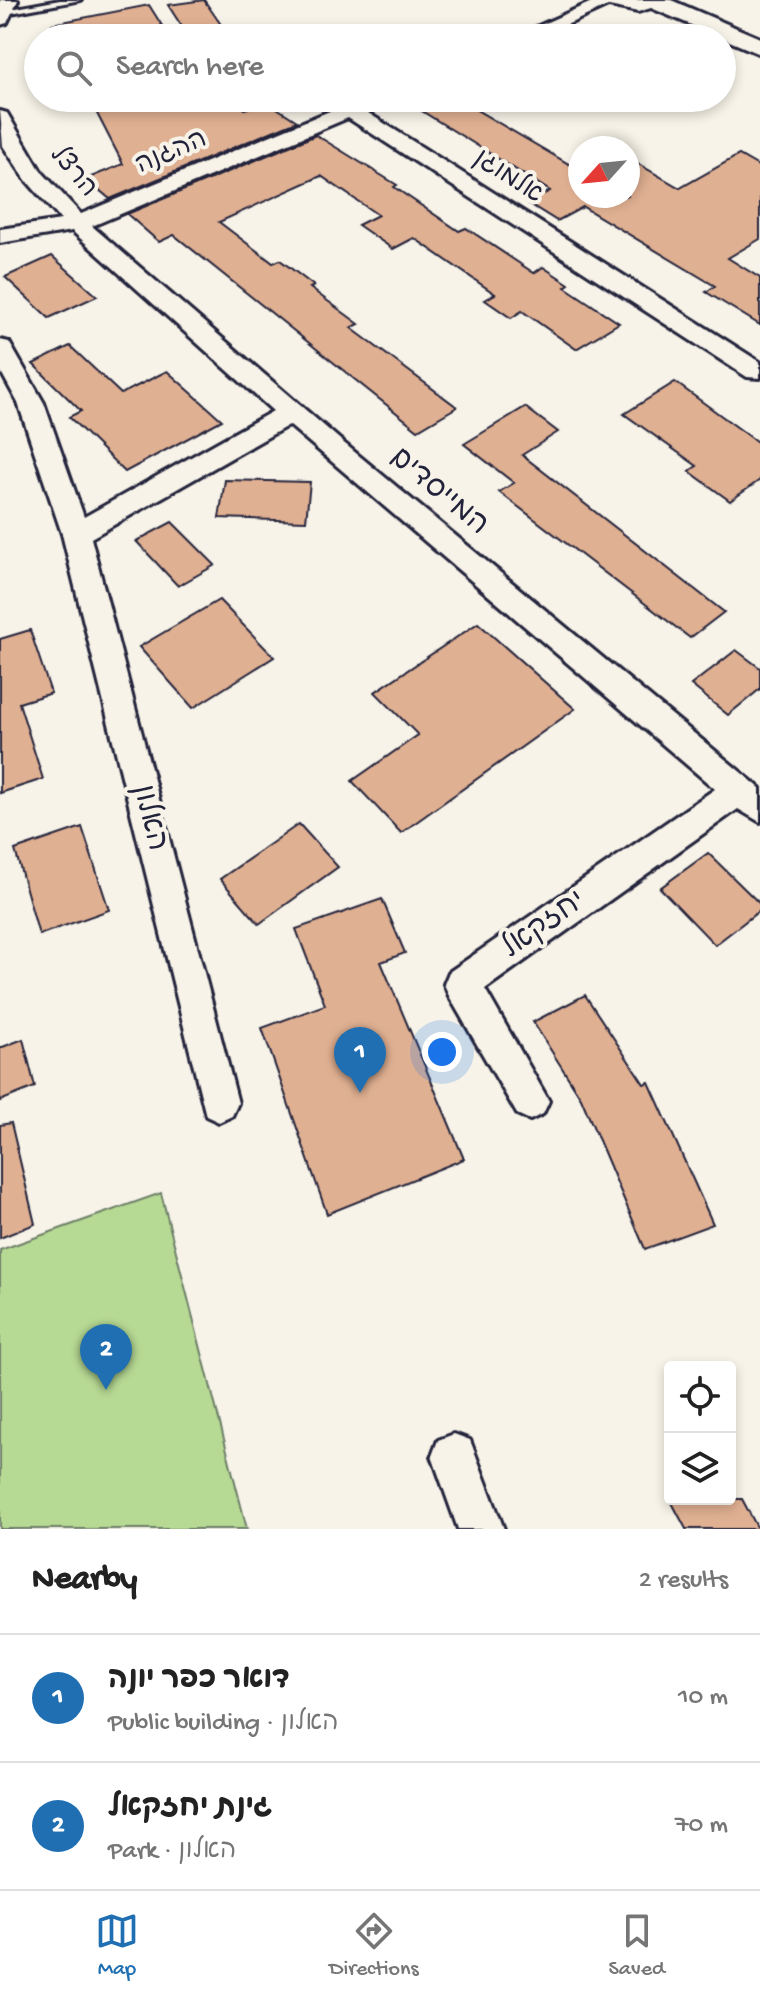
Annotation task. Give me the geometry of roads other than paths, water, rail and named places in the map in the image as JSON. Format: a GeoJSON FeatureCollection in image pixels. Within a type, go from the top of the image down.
{"type":"FeatureCollection","features":[{"type":"Feature","properties":{"kind":"street"},"geometry":{"type":"LineString","coordinates":[[555,24],[612,0],[638,5],[654,0],[708,24]]}},
{"type":"Feature","properties":{"kind":"street"},"geometry":{"type":"LineString","coordinates":[[736,36],[760,47]]}},
{"type":"Feature","properties":{"kind":"street","name":"ההגנה"},"geometry":{"type":"LineString","coordinates":[[0,236],[77,224],[344,112]]}},
{"type":"Feature","properties":{"kind":"street","name":"אלמוגן"},"geometry":{"type":"LineString","coordinates":[[352,112],[756,371]]}},
{"type":"Feature","properties":{"kind":"street","name":"הרצל"},"geometry":{"type":"LineString","coordinates":[[0,117],[26,163],[77,224]]}},
{"type":"Feature","properties":{"kind":"street","name":"המייסדים"},"geometry":{"type":"LineString","coordinates":[[77,224],[290,413],[750,799]]}},
{"type":"Feature","properties":{"kind":"street","name":"האלון"},"geometry":{"type":"LineString","coordinates":[[0,348],[31,403],[76,534],[219,1103]]}},
{"type":"Feature","properties":{"kind":"street"},"geometry":{"type":"LineString","coordinates":[[76,534],[290,413]]}},
{"type":"Feature","properties":{"kind":"street","name":"יחזקאל"},"geometry":{"type":"LineString","coordinates":[[530,1101],[462,984],[750,799]]}},
{"type":"Feature","properties":{"kind":"street"},"geometry":{"type":"LineString","coordinates":[[454,1456],[481,1529]]}},
{"type":"Feature","properties":{"kind":"lane"},"geometry":{"type":"LineString","coordinates":[[4,11],[76,0]]}},
{"type":"Feature","properties":{"kind":"place","name":"דואר כפר יונה"},"geometry":{"type":"Point","coordinates":[360,1093]}},
{"type":"Feature","properties":{"kind":"place","name":"גינת יחזקאל"},"geometry":{"type":"Point","coordinates":[106,1390]}}]}
